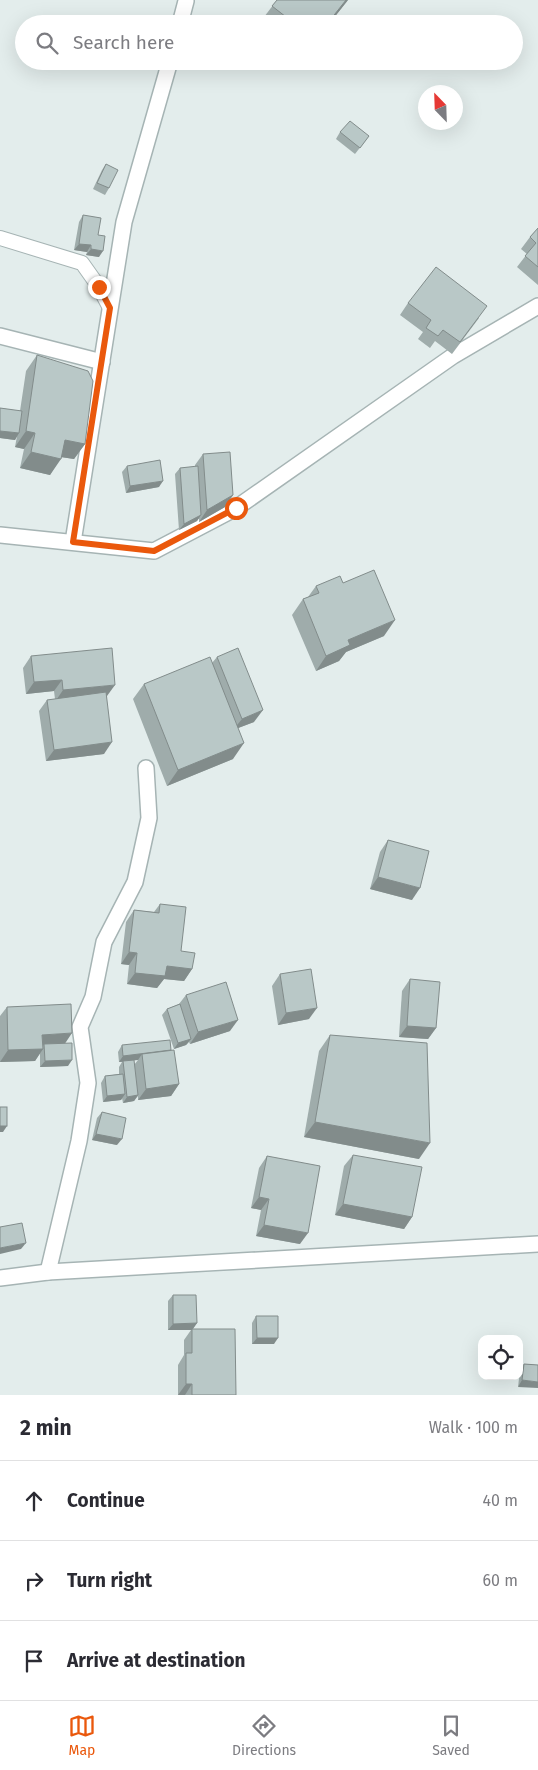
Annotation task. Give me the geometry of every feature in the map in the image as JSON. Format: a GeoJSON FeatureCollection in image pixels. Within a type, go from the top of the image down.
{"type":"FeatureCollection","features":[{"type":"Feature","properties":{"kind":"street"},"geometry":{"type":"LineString","coordinates":[[182,15],[185,0]]}},
{"type":"Feature","properties":{"kind":"street"},"geometry":{"type":"LineString","coordinates":[[73,542],[124,222],[167,70]]}},
{"type":"Feature","properties":{"kind":"street"},"geometry":{"type":"LineString","coordinates":[[0,535],[154,551],[236,508],[453,356],[538,306]]}},
{"type":"Feature","properties":{"kind":"street"},"geometry":{"type":"LineString","coordinates":[[0,336],[102,362]]}},
{"type":"Feature","properties":{"kind":"street"},"geometry":{"type":"LineString","coordinates":[[48,1272],[79,1141],[88,1083],[80,1027],[93,997],[104,942],[135,882],[149,818],[146,768]]}},
{"type":"Feature","properties":{"kind":"street"},"geometry":{"type":"LineString","coordinates":[[0,1278],[48,1272],[538,1244]]}},
{"type":"Feature","properties":{"kind":"lane"},"geometry":{"type":"LineString","coordinates":[[0,238],[82,263],[99,287],[110,308]]}},
{"type":"Feature","properties":{"kind":"building"},"geometry":{"type":"Polygon","coordinates":[[[277,0],[346,0],[334,15],[284,15],[272,6],[277,0]]]}},
{"type":"Feature","properties":{"kind":"building"},"geometry":{"type":"Polygon","coordinates":[[[350,121],[369,136],[360,148],[340,132],[350,121]]]}},
{"type":"Feature","properties":{"kind":"building"},"geometry":{"type":"Polygon","coordinates":[[[106,164],[118,170],[109,188],[97,183],[106,164]]]}},
{"type":"Feature","properties":{"kind":"building"},"geometry":{"type":"Polygon","coordinates":[[[83,215],[101,218],[98,235],[105,236],[103,251],[91,249],[91,245],[79,244],[83,215]]]}},
{"type":"Feature","properties":{"kind":"building"},"geometry":{"type":"Polygon","coordinates":[[[538,228],[538,267],[525,256],[536,243],[530,237],[538,228]]]}},
{"type":"Feature","properties":{"kind":"building"},"geometry":{"type":"Polygon","coordinates":[[[436,267],[487,306],[460,342],[443,330],[438,336],[426,328],[431,320],[408,303],[436,267]]]}},
{"type":"Feature","properties":{"kind":"building"},"geometry":{"type":"Polygon","coordinates":[[[37,355],[88,371],[93,381],[85,444],[65,440],[61,459],[31,452],[35,433],[26,431],[37,355]]]}},
{"type":"Feature","properties":{"kind":"building"},"geometry":{"type":"Polygon","coordinates":[[[0,408],[22,411],[19,433],[0,431],[0,408]]]}},
{"type":"Feature","properties":{"kind":"building"},"geometry":{"type":"Polygon","coordinates":[[[230,452],[233,495],[207,510],[203,454],[230,452]]]}},
{"type":"Feature","properties":{"kind":"building"},"geometry":{"type":"Polygon","coordinates":[[[160,460],[163,481],[130,486],[127,466],[160,460]]]}},
{"type":"Feature","properties":{"kind":"building"},"geometry":{"type":"Polygon","coordinates":[[[198,466],[201,515],[184,524],[180,468],[198,466]]]}},
{"type":"Feature","properties":{"kind":"building"},"geometry":{"type":"Polygon","coordinates":[[[374,570],[395,620],[348,640],[350,645],[326,656],[303,599],[319,593],[316,586],[340,576],[343,583],[374,570]]]}},
{"type":"Feature","properties":{"kind":"building"},"geometry":{"type":"Polygon","coordinates":[[[112,648],[115,685],[63,690],[62,680],[34,682],[31,656],[112,648]]]}},
{"type":"Feature","properties":{"kind":"building"},"geometry":{"type":"Polygon","coordinates":[[[238,648],[263,710],[242,719],[217,657],[238,648]]]}},
{"type":"Feature","properties":{"kind":"building"},"geometry":{"type":"Polygon","coordinates":[[[210,657],[244,743],[178,770],[144,684],[210,657]]]}},
{"type":"Feature","properties":{"kind":"building"},"geometry":{"type":"Polygon","coordinates":[[[106,692],[112,742],[54,750],[47,700],[106,692]]]}},
{"type":"Feature","properties":{"kind":"building"},"geometry":{"type":"Polygon","coordinates":[[[388,840],[429,851],[420,888],[378,877],[388,840]]]}},
{"type":"Feature","properties":{"kind":"building"},"geometry":{"type":"Polygon","coordinates":[[[160,904],[186,907],[181,951],[195,953],[192,969],[167,966],[165,976],[135,973],[137,953],[129,952],[134,910],[159,913],[160,904]]]}},
{"type":"Feature","properties":{"kind":"building"},"geometry":{"type":"Polygon","coordinates":[[[311,969],[317,1008],[286,1013],[280,974],[311,969]]]}},
{"type":"Feature","properties":{"kind":"building"},"geometry":{"type":"Polygon","coordinates":[[[410,979],[440,982],[436,1028],[407,1026],[410,979]]]}},
{"type":"Feature","properties":{"kind":"building"},"geometry":{"type":"Polygon","coordinates":[[[226,982],[238,1020],[198,1032],[186,995],[226,982]]]}},
{"type":"Feature","properties":{"kind":"building"},"geometry":{"type":"Polygon","coordinates":[[[71,1004],[72,1033],[42,1035],[43,1049],[8,1050],[7,1007],[71,1004]]]}},
{"type":"Feature","properties":{"kind":"building"},"geometry":{"type":"Polygon","coordinates":[[[180,1004],[191,1039],[178,1043],[167,1009],[180,1004]]]}},
{"type":"Feature","properties":{"kind":"building"},"geometry":{"type":"Polygon","coordinates":[[[330,1035],[427,1043],[430,1143],[315,1122],[330,1035]]]}},
{"type":"Feature","properties":{"kind":"building"},"geometry":{"type":"Polygon","coordinates":[[[170,1040],[171,1050],[123,1056],[122,1045],[170,1040]]]}},
{"type":"Feature","properties":{"kind":"building"},"geometry":{"type":"Polygon","coordinates":[[[72,1043],[72,1060],[45,1061],[44,1044],[72,1043]]]}},
{"type":"Feature","properties":{"kind":"building"},"geometry":{"type":"Polygon","coordinates":[[[174,1050],[179,1084],[146,1089],[142,1054],[174,1050]]]}},
{"type":"Feature","properties":{"kind":"building"},"geometry":{"type":"Polygon","coordinates":[[[134,1060],[138,1095],[127,1097],[123,1061],[134,1060]]]}},
{"type":"Feature","properties":{"kind":"building"},"geometry":{"type":"Polygon","coordinates":[[[123,1074],[125,1094],[107,1096],[105,1076],[123,1074]]]}},
{"type":"Feature","properties":{"kind":"building"},"geometry":{"type":"Polygon","coordinates":[[[0,1107],[7,1107],[7,1126],[0,1126],[0,1107]]]}},
{"type":"Feature","properties":{"kind":"building"},"geometry":{"type":"Polygon","coordinates":[[[102,1112],[126,1118],[122,1139],[96,1134],[102,1112]]]}},
{"type":"Feature","properties":{"kind":"building"},"geometry":{"type":"Polygon","coordinates":[[[353,1155],[422,1167],[412,1217],[343,1204],[353,1155]]]}},
{"type":"Feature","properties":{"kind":"building"},"geometry":{"type":"Polygon","coordinates":[[[267,1156],[320,1166],[308,1233],[264,1225],[269,1199],[259,1197],[267,1156]]]}},
{"type":"Feature","properties":{"kind":"building"},"geometry":{"type":"Polygon","coordinates":[[[22,1223],[26,1243],[0,1248],[0,1227],[22,1223]]]}},
{"type":"Feature","properties":{"kind":"building"},"geometry":{"type":"Polygon","coordinates":[[[173,1295],[196,1295],[197,1323],[173,1324],[173,1295]]]}},
{"type":"Feature","properties":{"kind":"building"},"geometry":{"type":"Polygon","coordinates":[[[256,1316],[278,1316],[278,1338],[257,1338],[256,1316]]]}},
{"type":"Feature","properties":{"kind":"building"},"geometry":{"type":"Polygon","coordinates":[[[192,1329],[235,1329],[236,1395],[192,1395],[192,1384],[186,1384],[186,1353],[192,1353],[192,1329]]]}},
{"type":"Feature","properties":{"kind":"building"},"geometry":{"type":"Polygon","coordinates":[[[524,1364],[538,1365],[538,1382],[522,1380],[524,1364]]]}},
{"type":"Feature","properties":{"kind":"route"},"geometry":{"type":"LineString","coordinates":[[99,287],[110,308],[73,542],[154,551],[236,508]]}}]}
